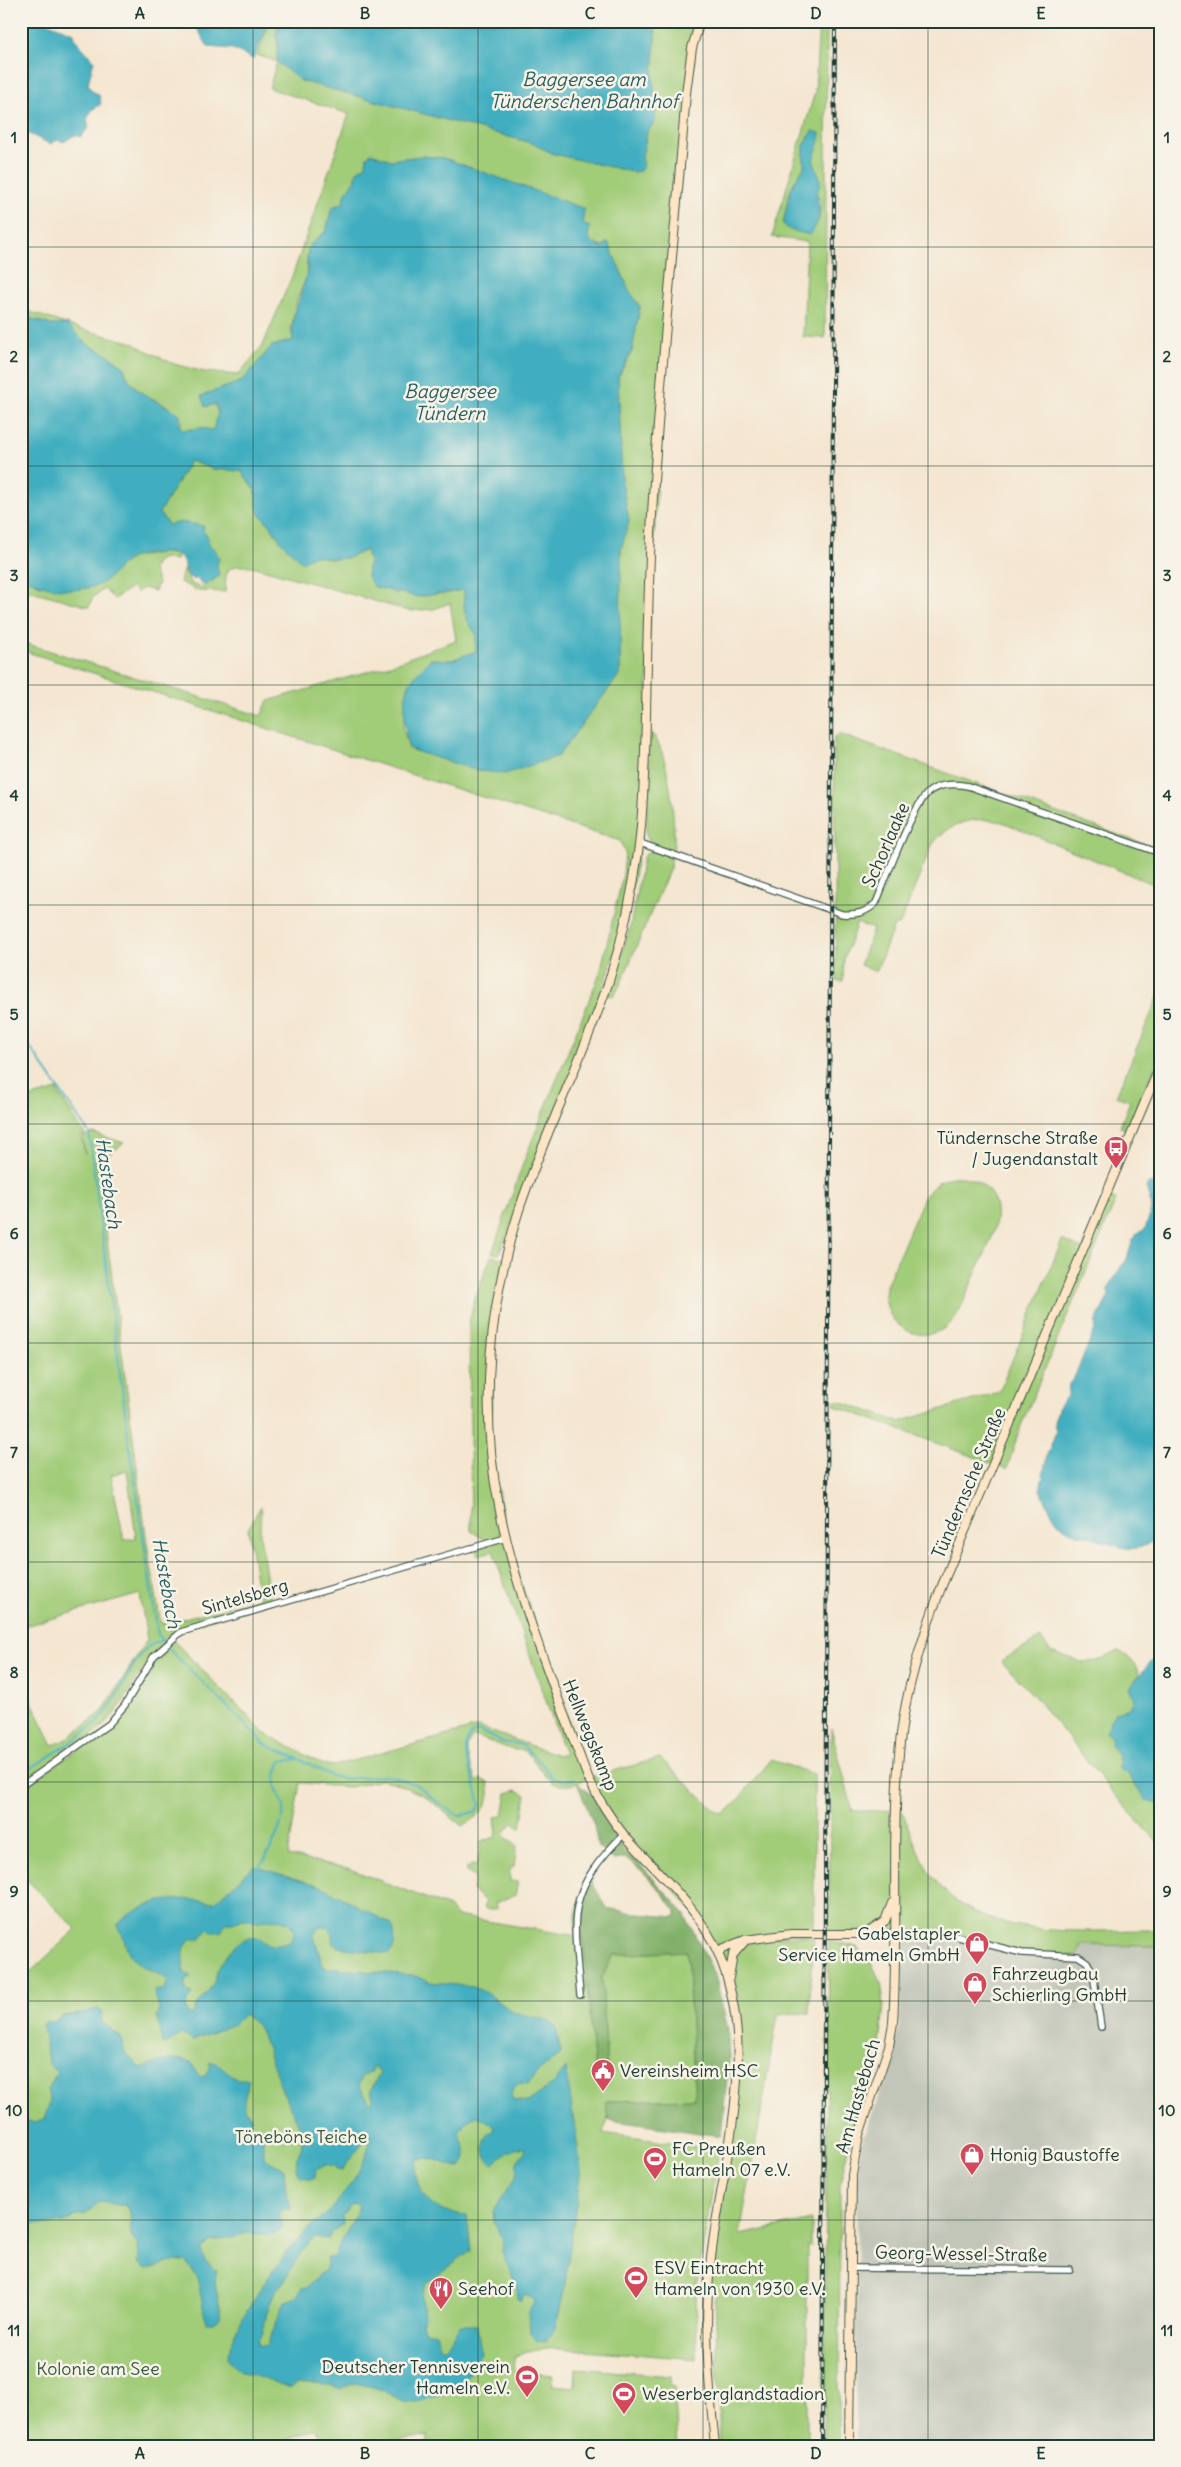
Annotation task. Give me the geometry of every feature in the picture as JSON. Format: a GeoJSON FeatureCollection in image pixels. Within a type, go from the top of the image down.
{"type":"FeatureCollection","features":[{"type":"Feature","properties":{"kind":"main road","name":"Hellwegskamp"},"geometry":{"type":"LineString","coordinates":[[700,21],[689,65],[654,476],[640,843],[627,917],[608,984],[521,1205],[505,1259],[494,1315],[488,1377],[490,1442],[498,1502],[506,1538],[519,1585],[588,1778],[600,1802],[624,1834],[679,1894],[700,1922],[717,1951],[729,1980]]}},
{"type":"Feature","properties":{"kind":"main road","name":"Tündernsche Straße"},"geometry":{"type":"LineString","coordinates":[[894,1934],[897,1779],[901,1732],[921,1644],[952,1562],[1160,1066]]}},
{"type":"Feature","properties":{"kind":"main road"},"geometry":{"type":"LineString","coordinates":[[865,1934],[885,1921],[895,1894]]}},
{"type":"Feature","properties":{"kind":"main road"},"geometry":{"type":"LineString","coordinates":[[717,1951],[745,1940],[790,1934],[894,1934]]}},
{"type":"Feature","properties":{"kind":"main road","name":"Am Hastebach"},"geometry":{"type":"LineString","coordinates":[[849,2446],[852,2175],[859,2135],[889,2046],[894,2000],[894,1934]]}},
{"type":"Feature","properties":{"kind":"main road"},"geometry":{"type":"LineString","coordinates":[[715,2446],[708,2292],[713,2237],[733,2121],[738,2058],[734,2004],[729,1980],[733,1955],[745,1940]]}},
{"type":"Feature","properties":{"kind":"street","name":"Schorlaake"},"geometry":{"type":"LineString","coordinates":[[640,843],[842,914],[857,914],[869,910],[876,903],[918,807],[928,792],[940,786],[954,784],[968,786],[1160,853]]}},
{"type":"Feature","properties":{"kind":"street","name":"Sintelsberg"},"geometry":{"type":"LineString","coordinates":[[21,1786],[109,1724],[125,1705],[154,1656],[170,1641],[194,1627],[506,1538]]}},
{"type":"Feature","properties":{"kind":"street"},"geometry":{"type":"LineString","coordinates":[[580,1995],[576,1906],[582,1886],[594,1867],[624,1834]]}},
{"type":"Feature","properties":{"kind":"street"},"geometry":{"type":"LineString","coordinates":[[894,1934],[951,1935],[1022,1954],[1078,1956],[1087,1962],[1093,1974],[1101,2027]]}},
{"type":"Feature","properties":{"kind":"street","name":"Georg-Wessel-Straße"},"geometry":{"type":"LineString","coordinates":[[851,2268],[1070,2270]]}},
{"type":"Feature","properties":{"kind":"shaded area"},"geometry":{"type":"Polygon","coordinates":[[[906,1926],[1160,1936],[1160,2446],[856,2446],[857,2173],[863,2137],[876,2104],[899,2029],[906,1926]]]}},
{"type":"Feature","properties":{"kind":"green space"},"geometry":{"type":"Polygon","coordinates":[[[270,21],[281,21],[277,27],[277,62],[257,55],[270,21]]]}},
{"type":"Feature","properties":{"kind":"green space"},"geometry":{"type":"Polygon","coordinates":[[[656,21],[695,21],[663,352],[640,843],[627,917],[582,1050],[499,1254],[492,1253],[525,1158],[600,973],[623,875],[625,853],[620,841],[21,650],[21,642],[261,716],[268,701],[390,665],[456,640],[450,603],[434,609],[409,611],[252,566],[237,566],[229,569],[226,576],[225,592],[198,591],[180,582],[184,567],[190,583],[201,588],[219,576],[209,545],[199,529],[182,523],[169,525],[159,513],[190,461],[213,469],[241,471],[255,490],[258,512],[271,526],[281,542],[329,559],[348,558],[367,550],[369,561],[367,576],[393,593],[446,594],[465,589],[465,612],[476,633],[476,652],[452,660],[431,659],[409,685],[403,728],[409,749],[475,770],[558,756],[620,674],[621,549],[629,521],[622,482],[618,377],[632,351],[640,307],[629,290],[608,242],[602,247],[592,241],[586,231],[583,220],[584,209],[444,158],[421,156],[391,160],[371,154],[367,157],[366,165],[357,171],[343,203],[332,207],[326,231],[317,238],[307,256],[306,278],[297,300],[291,329],[293,340],[272,346],[243,381],[201,396],[212,403],[217,410],[217,418],[213,430],[201,428],[184,430],[180,427],[182,420],[173,410],[140,391],[126,375],[124,367],[110,356],[87,344],[68,324],[134,343],[174,364],[205,372],[238,375],[263,345],[293,274],[349,114],[269,88],[277,62],[302,81],[532,143],[554,154],[633,172],[643,166],[642,156],[647,132],[655,122],[656,110],[653,79],[656,21]]]}},
{"type":"Feature","properties":{"kind":"green space"},"geometry":{"type":"Polygon","coordinates":[[[819,21],[827,21],[825,338],[803,337],[807,242],[772,237],[815,92],[819,21]],[[808,136],[804,146],[804,168],[792,187],[787,201],[783,224],[819,221],[821,202],[816,193],[820,178],[813,160],[808,136]]]}},
{"type":"Feature","properties":{"kind":"green space"},"geometry":{"type":"Polygon","coordinates":[[[21,309],[66,324],[52,325],[21,316],[21,309]]]}},
{"type":"Feature","properties":{"kind":"green space"},"geometry":{"type":"Polygon","coordinates":[[[165,553],[178,555],[176,560],[164,558],[156,562],[153,570],[158,583],[155,591],[144,588],[136,592],[132,587],[114,599],[104,589],[93,597],[89,607],[21,588],[21,576],[40,585],[97,586],[132,557],[165,553]]]}},
{"type":"Feature","properties":{"kind":"green space"},"geometry":{"type":"Polygon","coordinates":[[[650,732],[657,740],[667,770],[674,826],[673,853],[650,843],[646,835],[650,732]]]}},
{"type":"Feature","properties":{"kind":"green space"},"geometry":{"type":"Polygon","coordinates":[[[839,734],[1160,850],[1160,887],[1005,823],[984,820],[965,822],[947,830],[932,845],[900,924],[894,926],[876,972],[860,965],[873,929],[857,923],[844,959],[843,981],[836,981],[834,738],[839,734]]]}},
{"type":"Feature","properties":{"kind":"green space"},"geometry":{"type":"Polygon","coordinates":[[[653,851],[672,856],[670,868],[621,983],[615,994],[611,996],[608,995],[630,928],[643,857],[648,852],[653,851]]]}},
{"type":"Feature","properties":{"kind":"green space"},"geometry":{"type":"Polygon","coordinates":[[[1160,993],[1160,1054],[1128,1130],[1120,1127],[1130,1101],[1116,1096],[1160,993]]]}},
{"type":"Feature","properties":{"kind":"green space"},"geometry":{"type":"Polygon","coordinates":[[[57,1090],[85,1135],[81,1136],[85,1154],[83,1137],[92,1133],[124,1143],[106,1156],[98,1156],[97,1164],[147,1543],[161,1624],[252,1601],[249,1609],[193,1625],[169,1638],[149,1660],[124,1701],[106,1723],[87,1739],[21,1783],[21,1704],[31,1700],[53,1745],[65,1740],[102,1712],[147,1640],[140,1594],[21,1627],[21,1100],[57,1090]],[[127,1470],[111,1475],[124,1540],[136,1538],[127,1470]]]}},
{"type":"Feature","properties":{"kind":"green space"},"geometry":{"type":"Polygon","coordinates":[[[952,1177],[971,1179],[987,1189],[993,1199],[996,1221],[989,1245],[956,1317],[946,1327],[935,1333],[917,1334],[905,1330],[892,1318],[886,1303],[886,1286],[925,1195],[938,1182],[952,1177]]]}},
{"type":"Feature","properties":{"kind":"green space"},"geometry":{"type":"Polygon","coordinates":[[[1105,1194],[1116,1200],[1020,1428],[1007,1469],[835,1406],[835,1401],[840,1401],[899,1422],[999,1392],[1062,1240],[1082,1249],[1105,1194]]]}},
{"type":"Feature","properties":{"kind":"green space","name":"Kolonie am See"},"geometry":{"type":"Polygon","coordinates":[[[491,1256],[505,1259],[494,1315],[490,1442],[506,1538],[588,1778],[575,1784],[557,1785],[545,1775],[524,1750],[513,1750],[475,1736],[468,1745],[468,1757],[476,1782],[481,1779],[488,1783],[489,1797],[484,1809],[462,1826],[425,1796],[393,1782],[381,1780],[350,1787],[300,1783],[288,1856],[347,1868],[449,1907],[456,1916],[583,1937],[595,2071],[607,2070],[602,1977],[614,1955],[687,1951],[695,2099],[607,2101],[608,2120],[603,2133],[719,2150],[696,2289],[697,2359],[558,2348],[527,2351],[514,2357],[515,2371],[554,2375],[552,2385],[575,2387],[576,2368],[671,2376],[670,2385],[674,2386],[678,2446],[427,2446],[428,2435],[369,2446],[328,2446],[316,2429],[268,2446],[21,2446],[21,1981],[76,1929],[21,1874],[21,1790],[111,1726],[126,1707],[154,1661],[174,1641],[264,1733],[322,1764],[333,1766],[478,1727],[558,1755],[565,1755],[493,1551],[478,1555],[477,1550],[496,1541],[487,1541],[471,1531],[469,1323],[474,1302],[491,1256]]]}},
{"type":"Feature","properties":{"kind":"green space"},"geometry":{"type":"Polygon","coordinates":[[[261,1506],[260,1535],[270,1602],[259,1606],[253,1601],[259,1599],[248,1529],[261,1506]]]}},
{"type":"Feature","properties":{"kind":"green space"},"geometry":{"type":"Polygon","coordinates":[[[1041,1638],[1051,1652],[1082,1662],[1097,1661],[1119,1651],[1136,1666],[1139,1674],[1130,1688],[1134,1700],[1111,1738],[1120,1761],[1119,1769],[1130,1776],[1147,1801],[1160,1804],[1160,1844],[1124,1806],[1035,1697],[1001,1661],[1041,1638]]]}},
{"type":"Feature","properties":{"kind":"green space"},"geometry":{"type":"Polygon","coordinates":[[[831,1728],[853,1811],[901,1810],[930,1873],[951,1896],[976,1913],[1004,1923],[1066,1931],[1160,1930],[1160,1946],[1082,1945],[1077,1956],[1022,1953],[951,1935],[829,1934],[831,1728]]]}},
{"type":"Feature","properties":{"kind":"green space"},"geometry":{"type":"Polygon","coordinates":[[[660,1758],[717,1812],[723,1814],[731,1808],[771,1760],[814,1774],[814,1934],[790,1934],[717,1950],[700,1919],[624,1834],[588,1778],[660,1758]]]}},
{"type":"Feature","properties":{"kind":"green space"},"geometry":{"type":"Polygon","coordinates":[[[577,1783],[595,1798],[625,1853],[641,1865],[684,1913],[715,1975],[728,2030],[729,2060],[721,2136],[608,2120],[606,2101],[695,2099],[687,1951],[614,1955],[602,1977],[607,2070],[595,2071],[583,1937],[576,1936],[575,1917],[588,1876],[607,1908],[638,1914],[676,1917],[676,1911],[665,1896],[634,1864],[626,1858],[615,1860],[598,1847],[594,1825],[577,1783]]]}},
{"type":"Feature","properties":{"kind":"green space"},"geometry":{"type":"Polygon","coordinates":[[[517,1790],[526,1795],[521,1828],[513,1822],[503,1835],[517,1846],[514,1867],[510,1869],[510,1881],[518,1882],[515,1895],[495,1903],[497,1909],[488,1909],[483,1907],[486,1902],[472,1890],[475,1877],[466,1872],[467,1867],[471,1868],[472,1864],[477,1865],[481,1842],[497,1836],[495,1817],[503,1816],[507,1793],[517,1790]]]}},
{"type":"Feature","properties":{"kind":"green space"},"geometry":{"type":"Polygon","coordinates":[[[814,1935],[809,2013],[778,2014],[740,2235],[811,2220],[811,2246],[807,2246],[807,2446],[720,2446],[715,2293],[708,2292],[733,2121],[737,2031],[718,1951],[745,1940],[814,1935]]]}},
{"type":"Feature","properties":{"kind":"green space"},"geometry":{"type":"Polygon","coordinates":[[[829,1940],[857,1947],[870,1960],[881,1983],[884,2004],[880,2045],[851,2135],[840,2185],[839,2446],[823,2446],[829,1940]]]}},
{"type":"Feature","properties":{"kind":"water"},"geometry":{"type":"Polygon","coordinates":[[[21,21],[43,21],[74,33],[75,39],[94,61],[88,83],[91,90],[99,95],[101,104],[92,110],[87,119],[89,127],[81,137],[75,135],[64,142],[58,140],[50,144],[21,130],[21,21]]]}},
{"type":"Feature","properties":{"kind":"water"},"geometry":{"type":"Polygon","coordinates":[[[193,21],[270,21],[253,59],[233,49],[208,47],[193,21]]]}},
{"type":"Feature","properties":{"kind":"water","name":"Baggersee am Tünderschen Bahnhof"},"geometry":{"type":"Polygon","coordinates":[[[281,21],[656,21],[653,79],[656,111],[655,122],[647,132],[642,156],[643,166],[640,171],[633,172],[554,154],[532,143],[301,81],[277,62],[278,40],[275,37],[281,21]]]}},
{"type":"Feature","properties":{"kind":"water"},"geometry":{"type":"Polygon","coordinates":[[[813,131],[820,133],[820,141],[813,160],[820,178],[820,186],[816,193],[819,204],[818,220],[810,235],[790,230],[783,224],[792,187],[804,168],[804,146],[813,131]]]}},
{"type":"Feature","properties":{"kind":"water","name":"Baggersee Tündern"},"geometry":{"type":"Polygon","coordinates":[[[371,153],[391,160],[421,156],[444,158],[585,209],[582,219],[585,225],[590,227],[588,237],[593,244],[602,247],[608,242],[629,290],[640,307],[632,351],[618,377],[622,482],[629,521],[621,549],[620,674],[558,756],[505,774],[475,770],[409,749],[405,725],[405,698],[412,680],[431,659],[452,660],[476,651],[476,633],[465,613],[464,590],[418,597],[374,587],[367,576],[369,561],[366,550],[353,556],[336,559],[315,555],[302,562],[281,542],[271,526],[258,512],[255,490],[241,471],[213,469],[190,461],[159,513],[169,525],[180,522],[204,526],[203,531],[207,535],[210,547],[215,549],[219,558],[217,565],[219,576],[208,584],[202,584],[196,577],[195,580],[189,577],[180,556],[171,553],[149,554],[131,558],[100,584],[76,590],[48,587],[21,576],[21,316],[52,325],[67,324],[87,344],[110,356],[124,367],[127,376],[138,390],[180,414],[180,427],[184,430],[201,428],[213,430],[218,412],[215,404],[205,407],[201,396],[242,381],[272,346],[293,340],[293,323],[307,273],[309,246],[326,231],[332,207],[343,204],[346,192],[355,182],[357,171],[366,165],[367,157],[371,153]]]}},
{"type":"Feature","properties":{"kind":"water"},"geometry":{"type":"Polygon","coordinates":[[[1160,1182],[1160,1534],[1144,1546],[1129,1548],[1077,1534],[1064,1528],[1054,1516],[1040,1490],[1047,1455],[1056,1432],[1054,1422],[1059,1406],[1068,1395],[1069,1384],[1074,1378],[1095,1329],[1096,1321],[1109,1296],[1108,1289],[1126,1261],[1133,1240],[1137,1234],[1145,1229],[1152,1206],[1146,1187],[1148,1184],[1160,1182]]]}},
{"type":"Feature","properties":{"kind":"water"},"geometry":{"type":"Polygon","coordinates":[[[1160,1655],[1160,1804],[1147,1801],[1130,1776],[1119,1769],[1118,1756],[1110,1746],[1111,1738],[1106,1732],[1115,1712],[1130,1708],[1134,1700],[1130,1688],[1147,1666],[1160,1655]]]}},
{"type":"Feature","properties":{"kind":"water","name":"Töneböns Teiche"},"geometry":{"type":"Polygon","coordinates":[[[254,1866],[321,1886],[391,1924],[394,1935],[393,1948],[389,1954],[338,1947],[333,1943],[328,1928],[318,1928],[314,1936],[322,1963],[326,1968],[412,1975],[431,1982],[473,1987],[487,1993],[513,2012],[551,2021],[556,2028],[561,2054],[537,2073],[528,2084],[520,2083],[514,2087],[511,2094],[513,2100],[528,2102],[553,2084],[566,2068],[581,2169],[564,2291],[556,2327],[546,2342],[537,2341],[531,2332],[528,2322],[529,2311],[535,2302],[533,2298],[524,2294],[521,2301],[517,2299],[516,2288],[502,2252],[503,2241],[494,2221],[493,2211],[516,2177],[517,2162],[527,2148],[513,2150],[494,2164],[490,2162],[485,2155],[484,2147],[488,2134],[493,2132],[495,2128],[493,2124],[477,2116],[465,2122],[459,2133],[466,2154],[461,2167],[428,2158],[417,2160],[416,2168],[418,2183],[425,2197],[430,2202],[446,2212],[467,2215],[471,2251],[427,2283],[422,2295],[424,2317],[422,2324],[425,2331],[436,2333],[441,2348],[445,2348],[460,2325],[477,2325],[481,2353],[474,2361],[470,2374],[449,2392],[418,2402],[404,2401],[376,2388],[355,2383],[340,2389],[317,2383],[298,2383],[291,2388],[240,2371],[227,2359],[238,2327],[258,2292],[294,2244],[325,2215],[347,2189],[365,2158],[371,2136],[368,2136],[342,2171],[337,2170],[336,2165],[332,2167],[328,2164],[316,2170],[315,2177],[311,2179],[300,2176],[296,2169],[297,2158],[302,2146],[300,2128],[282,2090],[261,2032],[257,2026],[244,2014],[234,2024],[193,2040],[181,2034],[166,2045],[162,2044],[157,2017],[160,2010],[154,1994],[155,1991],[165,1989],[168,1980],[132,1958],[118,1929],[118,1924],[130,1913],[158,1901],[183,1899],[215,1902],[254,1866]],[[243,1919],[233,1923],[225,1923],[221,1932],[211,1932],[207,1928],[201,1939],[191,1939],[185,1947],[183,1955],[184,1973],[190,1975],[190,1978],[185,1981],[185,1990],[192,1995],[186,2006],[187,2013],[193,2014],[212,1986],[217,1971],[225,1958],[239,1942],[245,1939],[260,1938],[270,1945],[282,1944],[290,1942],[294,1931],[291,1925],[282,1920],[255,1921],[243,1919]],[[372,2066],[372,2072],[362,2076],[359,2085],[370,2103],[373,2100],[371,2090],[380,2073],[375,2066],[372,2066]],[[356,2204],[352,2205],[342,2216],[343,2224],[331,2232],[327,2239],[314,2237],[301,2252],[285,2280],[275,2291],[267,2312],[263,2333],[258,2340],[258,2345],[267,2346],[285,2301],[299,2294],[301,2288],[307,2288],[319,2274],[326,2270],[327,2257],[333,2258],[359,2208],[356,2204]]]}},
{"type":"Feature","properties":{"kind":"water","name":"Töneböns Teiche"},"geometry":{"type":"Polygon","coordinates":[[[98,2009],[102,2012],[101,2021],[120,2036],[125,2052],[139,2067],[144,2068],[168,2060],[186,2060],[192,2062],[199,2076],[203,2077],[210,2069],[210,2061],[218,2064],[237,2079],[249,2079],[244,2101],[245,2109],[252,2119],[247,2127],[263,2136],[265,2157],[284,2169],[286,2193],[292,2208],[280,2211],[279,2218],[283,2227],[278,2232],[270,2235],[249,2233],[209,2242],[202,2250],[205,2261],[217,2271],[215,2283],[220,2306],[220,2318],[213,2323],[206,2323],[197,2276],[185,2261],[146,2269],[139,2263],[138,2245],[131,2237],[130,2212],[127,2206],[99,2202],[86,2214],[73,2217],[69,2221],[53,2225],[35,2224],[26,2232],[21,2230],[21,2122],[29,2121],[34,2123],[44,2119],[50,2102],[47,2090],[57,2073],[48,2063],[43,2025],[46,2021],[53,2022],[62,2016],[98,2009]]]}},
{"type":"Feature","properties":{"kind":"waterway","name":"Hastebach"},"geometry":{"type":"LineString","coordinates":[[21,1034],[89,1133],[130,1450],[158,1635],[170,1650],[266,1745],[306,1762],[332,1776],[344,1779],[394,1777],[417,1785],[441,1805],[459,1816],[475,1812],[480,1806],[479,1798],[468,1764],[466,1742],[470,1735],[479,1731],[502,1742],[522,1745],[542,1764],[552,1778],[566,1781],[575,1779]]}},
{"type":"Feature","properties":{"kind":"waterway"},"geometry":{"type":"LineString","coordinates":[[21,1775],[73,1740],[102,1717],[137,1659],[150,1646],[162,1640]]}},
{"type":"Feature","properties":{"kind":"waterway"},"geometry":{"type":"LineString","coordinates":[[259,1868],[276,1838],[284,1813],[284,1806],[277,1791],[276,1782],[279,1765],[281,1761],[298,1759]]}},
{"type":"Feature","properties":{"kind":"railway"},"geometry":{"type":"LineString","coordinates":[[822,2446],[835,21]]}},
{"type":"Feature","properties":{"kind":"place","name":"Tündernsche Straße / Jugendanstalt"},"geometry":{"type":"Point","coordinates":[1116,1169]}},
{"type":"Feature","properties":{"kind":"place","name":"Gabelstapler Service Hameln GmbH"},"geometry":{"type":"Point","coordinates":[977,1965]}},
{"type":"Feature","properties":{"kind":"place","name":"Fahrzeugbau Schierling GmbH"},"geometry":{"type":"Point","coordinates":[975,2005]}},
{"type":"Feature","properties":{"kind":"place","name":"Vereinsheim HSC"},"geometry":{"type":"Point","coordinates":[603,2092]}},
{"type":"Feature","properties":{"kind":"place","name":"Honig Baustoffe"},"geometry":{"type":"Point","coordinates":[972,2176]}},
{"type":"Feature","properties":{"kind":"place","name":"FC Preußen Hameln 07 e.V."},"geometry":{"type":"Point","coordinates":[655,2180]}},
{"type":"Feature","properties":{"kind":"place","name":"ESV Eintracht Hameln von 1930 e.V."},"geometry":{"type":"Point","coordinates":[636,2299]}},
{"type":"Feature","properties":{"kind":"place","name":"Seehof"},"geometry":{"type":"Point","coordinates":[441,2310]}},
{"type":"Feature","properties":{"kind":"place","name":"Deutscher Tennisverein Hameln e.V."},"geometry":{"type":"Point","coordinates":[527,2398]}},
{"type":"Feature","properties":{"kind":"place","name":"Weserberglandstadion"},"geometry":{"type":"Point","coordinates":[624,2415]}}]}
